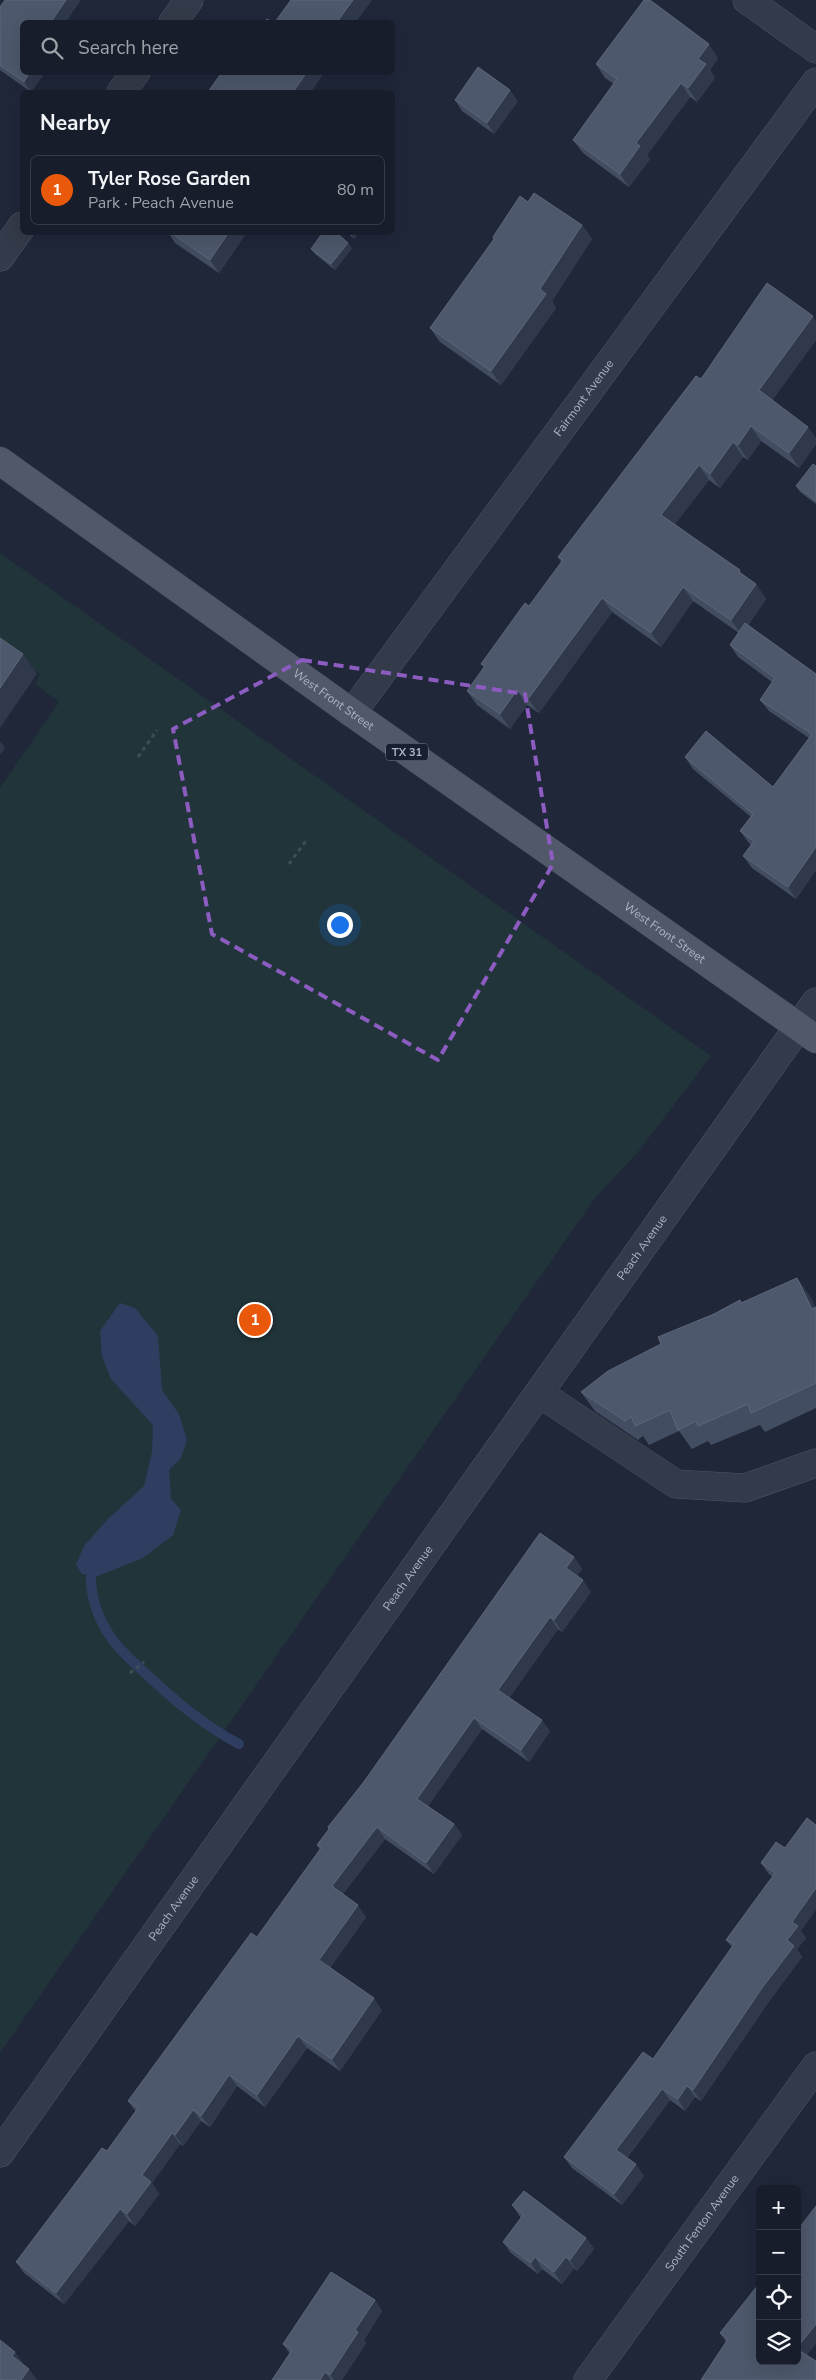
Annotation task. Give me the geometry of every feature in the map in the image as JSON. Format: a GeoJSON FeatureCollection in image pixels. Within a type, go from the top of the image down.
{"type":"FeatureCollection","features":[{"type":"Feature","properties":{"kind":"main road","name":"West Front Street"},"geometry":{"type":"LineString","coordinates":[[0,461],[352,713],[807,1033]]}},
{"type":"Feature","properties":{"kind":"street"},"geometry":{"type":"LineString","coordinates":[[174,20],[189,0]]}},
{"type":"Feature","properties":{"kind":"street"},"geometry":{"type":"LineString","coordinates":[[747,0],[816,49]]}},
{"type":"Feature","properties":{"kind":"street"},"geometry":{"type":"LineString","coordinates":[[122,90],[134,75]]}},
{"type":"Feature","properties":{"kind":"street","name":"Fairmont Avenue"},"geometry":{"type":"LineString","coordinates":[[352,713],[816,82]]}},
{"type":"Feature","properties":{"kind":"street"},"geometry":{"type":"LineString","coordinates":[[0,257],[20,229]]}},
{"type":"Feature","properties":{"kind":"street","name":"Peach Avenue"},"geometry":{"type":"LineString","coordinates":[[0,2153],[539,1393],[807,1033],[816,1002]]}},
{"type":"Feature","properties":{"kind":"street"},"geometry":{"type":"LineString","coordinates":[[539,1393],[676,1484],[745,1488],[816,1463]]}},
{"type":"Feature","properties":{"kind":"street","name":"South Fenton Avenue"},"geometry":{"type":"LineString","coordinates":[[588,2380],[816,2066]]}},
{"type":"Feature","properties":{"kind":"path"},"geometry":{"type":"LineString","coordinates":[[138,757],[157,730]]}},
{"type":"Feature","properties":{"kind":"path"},"geometry":{"type":"LineString","coordinates":[[289,864],[308,838]]}},
{"type":"Feature","properties":{"kind":"path"},"geometry":{"type":"LineString","coordinates":[[130,1673],[144,1662]]}},
{"type":"Feature","properties":{"kind":"highlighted area"},"geometry":{"type":"Polygon","coordinates":[[[302,660],[525,694],[553,864],[438,1060],[212,934],[173,729],[302,660]]]}},
{"type":"Feature","properties":{"kind":"shaded area"},"geometry":{"type":"Polygon","coordinates":[[[0,553],[711,1056],[638,1152],[595,1198],[0,2053],[0,788],[59,702],[35,684],[40,674],[0,647],[0,553]]]}},
{"type":"Feature","properties":{"kind":"water"},"geometry":{"type":"Polygon","coordinates":[[[120,1303],[135,1308],[158,1336],[162,1390],[179,1414],[187,1440],[181,1458],[169,1470],[171,1499],[181,1510],[173,1535],[143,1558],[98,1576],[82,1574],[76,1565],[84,1546],[108,1519],[144,1486],[152,1452],[153,1425],[111,1379],[102,1356],[100,1331],[120,1303]]]}},
{"type":"Feature","properties":{"kind":"building"},"geometry":{"type":"Polygon","coordinates":[[[5,0],[66,0],[52,20],[20,20],[20,75],[28,75],[24,82],[0,65],[0,7],[5,0]]]}},
{"type":"Feature","properties":{"kind":"building"},"geometry":{"type":"Polygon","coordinates":[[[291,0],[353,0],[338,20],[276,20],[291,0]]]}},
{"type":"Feature","properties":{"kind":"building"},"geometry":{"type":"Polygon","coordinates":[[[644,0],[650,0],[709,44],[698,59],[706,64],[688,88],[681,83],[636,143],[640,146],[620,174],[573,140],[617,79],[596,64],[644,0]]]}},
{"type":"Feature","properties":{"kind":"building"},"geometry":{"type":"Polygon","coordinates":[[[478,67],[510,90],[487,123],[455,100],[478,67]]]}},
{"type":"Feature","properties":{"kind":"building"},"geometry":{"type":"Polygon","coordinates":[[[220,75],[305,75],[294,90],[209,90],[220,75]]]}},
{"type":"Feature","properties":{"kind":"building"},"geometry":{"type":"Polygon","coordinates":[[[534,193],[582,225],[540,289],[546,294],[491,371],[430,328],[494,239],[493,237],[520,196],[528,202],[534,193]]]}},
{"type":"Feature","properties":{"kind":"building"},"geometry":{"type":"Polygon","coordinates":[[[174,235],[227,235],[210,260],[174,235]]]}},
{"type":"Feature","properties":{"kind":"building"},"geometry":{"type":"Polygon","coordinates":[[[321,235],[339,235],[348,243],[331,264],[311,249],[321,235]]]}},
{"type":"Feature","properties":{"kind":"building"},"geometry":{"type":"Polygon","coordinates":[[[767,283],[813,316],[759,390],[808,427],[789,453],[751,426],[738,445],[733,442],[710,474],[699,465],[661,515],[740,570],[739,572],[756,584],[731,620],[683,587],[651,633],[602,598],[528,699],[517,690],[500,714],[467,691],[485,666],[481,664],[525,603],[529,606],[563,560],[558,557],[696,376],[701,379],[767,283]]]}},
{"type":"Feature","properties":{"kind":"building"},"geometry":{"type":"Polygon","coordinates":[[[813,464],[816,466],[816,501],[796,486],[813,464]]]}},
{"type":"Feature","properties":{"kind":"building"},"geometry":{"type":"Polygon","coordinates":[[[745,623],[816,674],[816,847],[788,887],[743,856],[754,841],[740,831],[753,814],[685,757],[706,731],[773,787],[812,734],[760,700],[775,678],[730,645],[745,623]]]}},
{"type":"Feature","properties":{"kind":"building"},"geometry":{"type":"Polygon","coordinates":[[[0,638],[23,654],[0,688],[0,638]]]}},
{"type":"Feature","properties":{"kind":"building"},"geometry":{"type":"Polygon","coordinates":[[[797,1278],[812,1309],[816,1307],[816,1383],[751,1413],[748,1404],[698,1426],[696,1421],[678,1430],[670,1410],[635,1426],[631,1416],[625,1421],[581,1392],[608,1371],[661,1344],[658,1337],[714,1314],[740,1300],[741,1303],[797,1278]]]}},
{"type":"Feature","properties":{"kind":"building"},"geometry":{"type":"Polygon","coordinates":[[[540,1533],[574,1557],[566,1568],[583,1580],[554,1620],[550,1617],[498,1690],[542,1720],[521,1750],[474,1718],[417,1799],[454,1824],[426,1863],[377,1827],[332,1886],[358,1905],[319,1960],[374,1998],[332,2059],[298,2036],[257,2095],[229,2075],[201,2116],[193,2110],[175,2135],[172,2133],[142,2175],[151,2182],[127,2214],[120,2209],[56,2293],[16,2262],[102,2148],[107,2151],[138,2108],[128,2101],[251,1933],[257,1937],[321,1848],[317,1845],[329,1829],[328,1827],[363,1783],[540,1533]]]}},
{"type":"Feature","properties":{"kind":"building"},"geometry":{"type":"Polygon","coordinates":[[[807,1818],[816,1825],[816,1888],[792,1922],[798,1926],[787,1940],[794,1946],[762,1988],[693,2090],[687,2086],[678,2099],[662,2089],[616,2150],[636,2164],[614,2194],[564,2157],[643,2052],[653,2059],[734,1944],[726,1940],[775,1873],[761,1863],[776,1842],[785,1848],[807,1818]]]}},
{"type":"Feature","properties":{"kind":"building"},"geometry":{"type":"Polygon","coordinates":[[[524,2191],[586,2238],[570,2260],[566,2257],[554,2272],[535,2257],[531,2263],[503,2242],[523,2215],[512,2205],[524,2191]]]}},
{"type":"Feature","properties":{"kind":"building"},"geometry":{"type":"Polygon","coordinates":[[[816,2206],[816,2324],[801,2343],[801,2230],[801,2226],[816,2206]]]}},
{"type":"Feature","properties":{"kind":"building"},"geometry":{"type":"Polygon","coordinates":[[[331,2272],[375,2300],[355,2330],[358,2332],[330,2375],[325,2372],[320,2380],[272,2380],[292,2350],[283,2344],[331,2272]]]}},
{"type":"Feature","properties":{"kind":"building"},"geometry":{"type":"Polygon","coordinates":[[[756,2288],[756,2365],[801,2365],[801,2352],[816,2361],[816,2380],[701,2380],[728,2339],[720,2333],[756,2288]]]}},
{"type":"Feature","properties":{"kind":"building"},"geometry":{"type":"Polygon","coordinates":[[[0,2340],[15,2352],[12,2356],[29,2369],[21,2380],[0,2380],[0,2340]]]}},
{"type":"Feature","properties":{"kind":"waterway"},"geometry":{"type":"LineString","coordinates":[[91,1575],[93,1599],[98,1615],[117,1646],[189,1711],[213,1729],[239,1744]]}},
{"type":"Feature","properties":{"kind":"place","name":"Tyler Rose Garden"},"geometry":{"type":"Point","coordinates":[255,1320]}}]}
